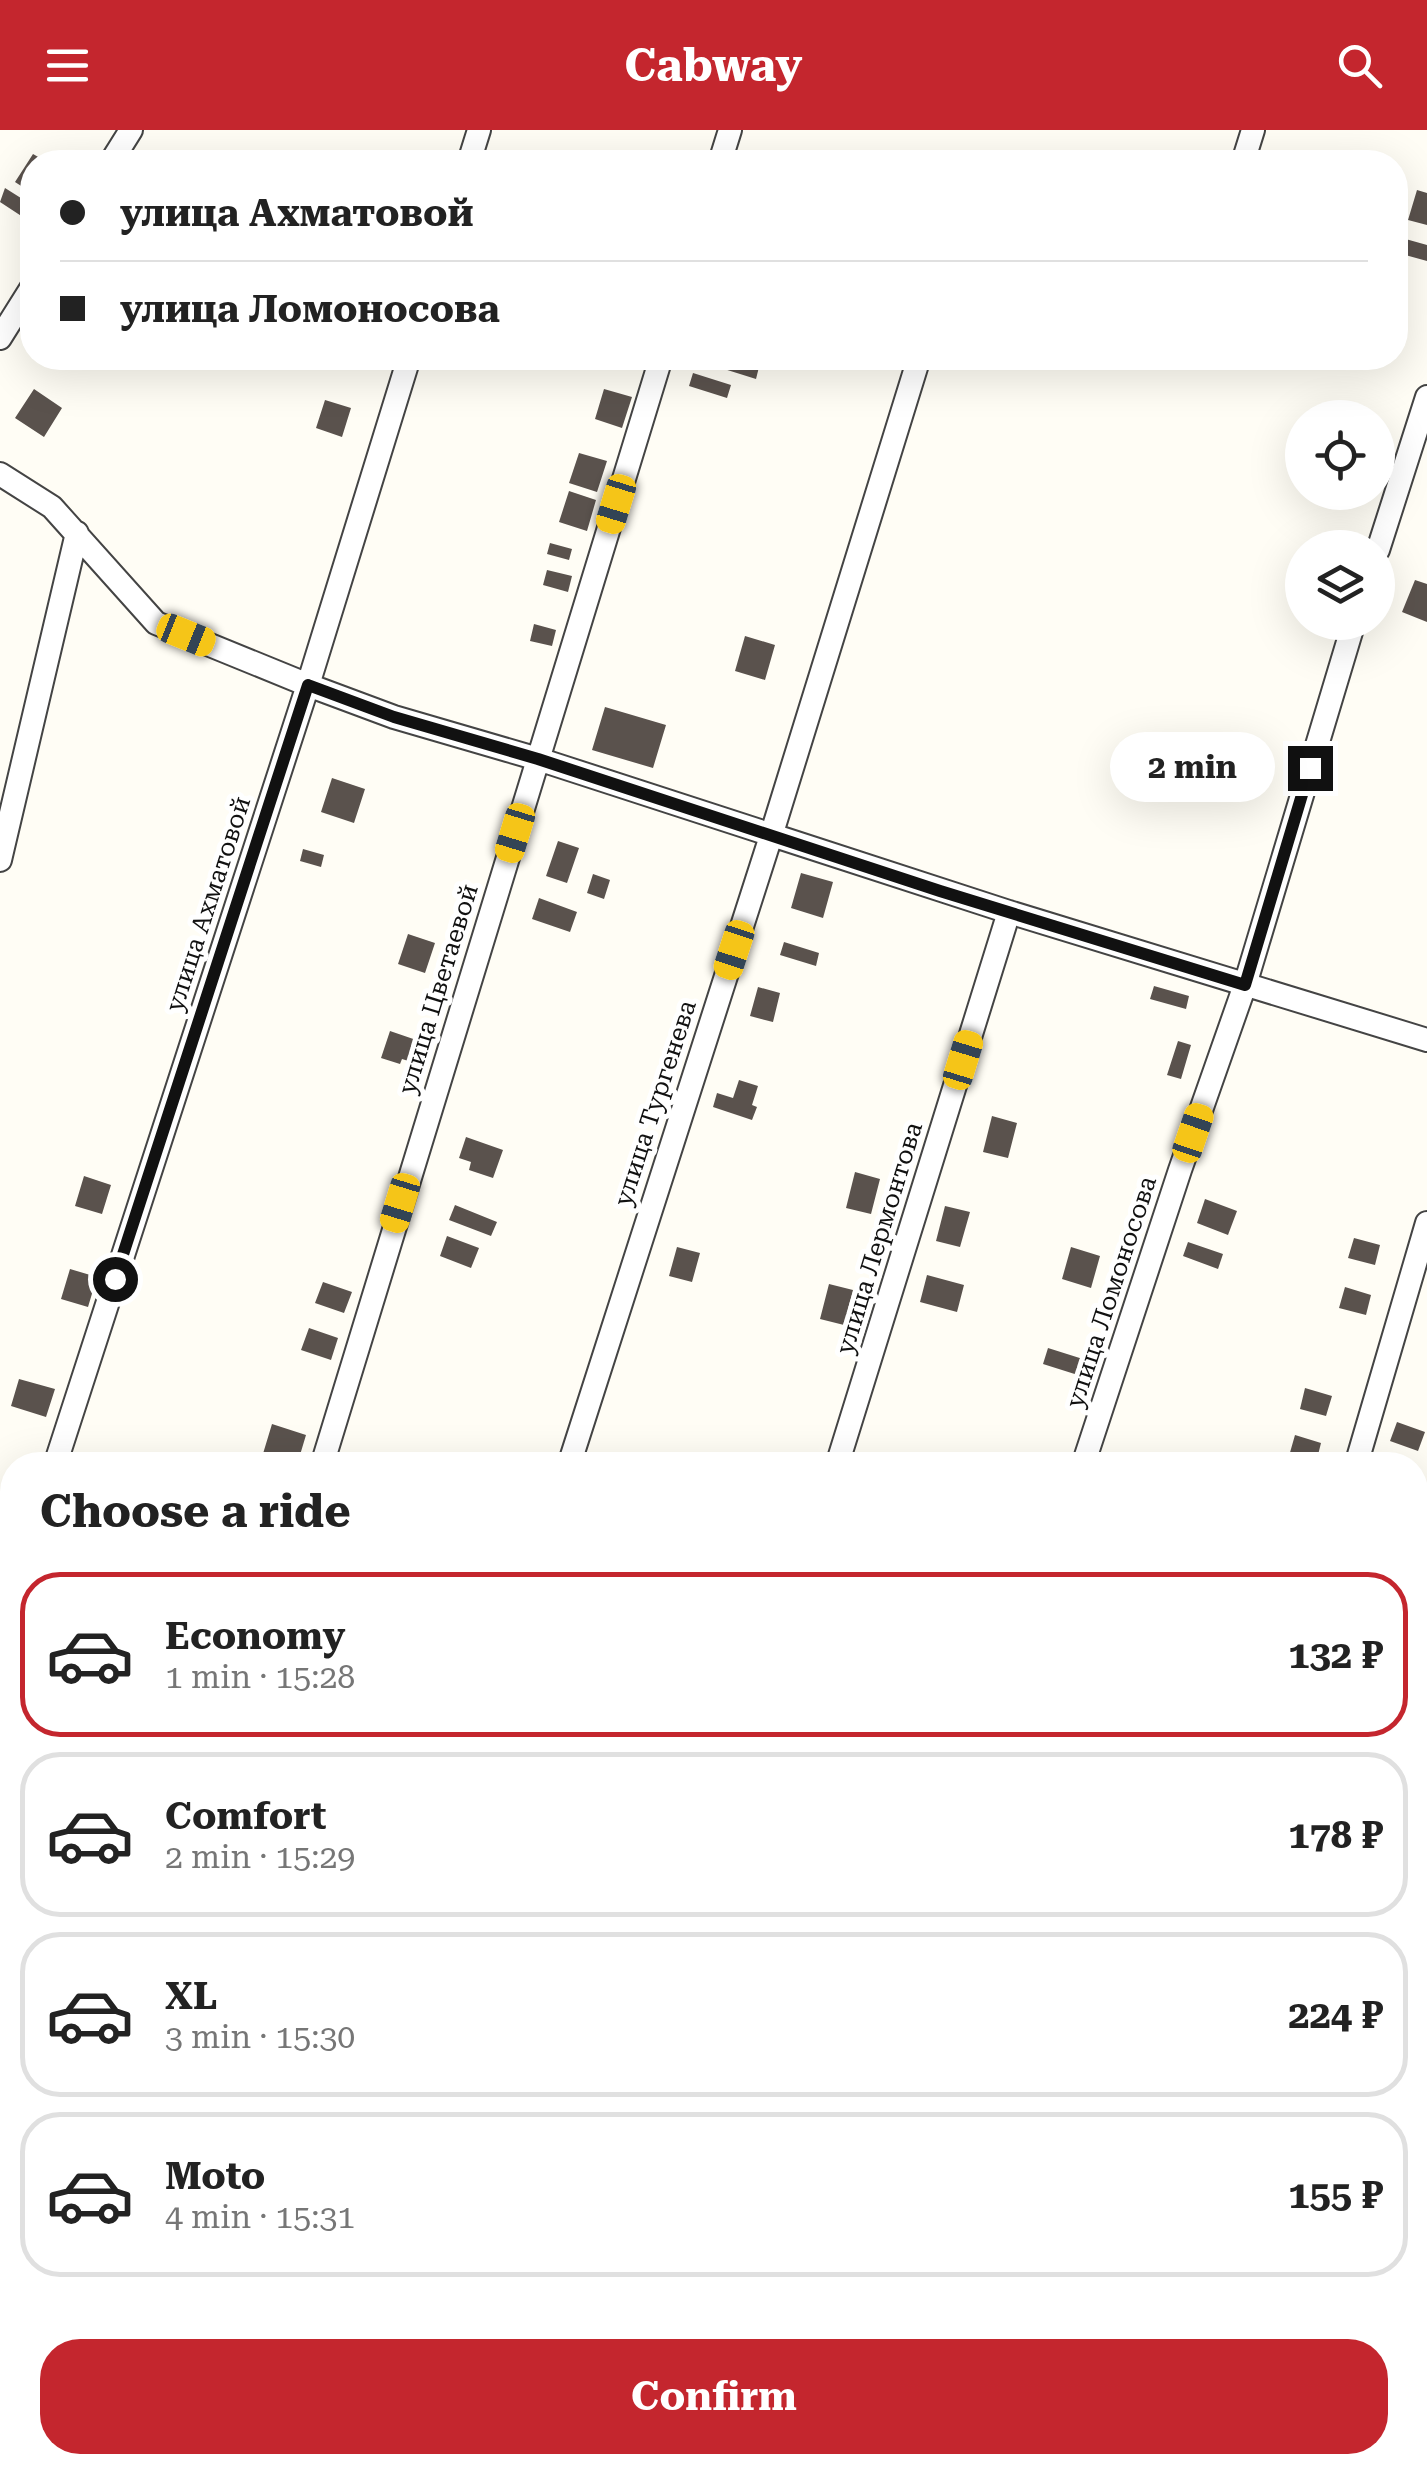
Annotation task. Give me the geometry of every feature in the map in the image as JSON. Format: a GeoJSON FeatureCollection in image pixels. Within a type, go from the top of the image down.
{"type":"FeatureCollection","features":[{"type":"Feature","properties":{"kind":"street"},"geometry":{"type":"LineString","coordinates":[[0,338],[20,306]]}},
{"type":"Feature","properties":{"kind":"street","name":"улица Ахматовой"},"geometry":{"type":"LineString","coordinates":[[59,1452],[308,685],[405,370]]}},
{"type":"Feature","properties":{"kind":"street","name":"улица Цветаевой"},"geometry":{"type":"LineString","coordinates":[[326,1452],[657,370]]}},
{"type":"Feature","properties":{"kind":"street","name":"улица Тургенева"},"geometry":{"type":"LineString","coordinates":[[573,1452],[915,370]]}},
{"type":"Feature","properties":{"kind":"street"},"geometry":{"type":"LineString","coordinates":[[1384,530],[1427,397]]}},
{"type":"Feature","properties":{"kind":"street"},"geometry":{"type":"LineString","coordinates":[[0,474],[52,507],[156,623],[308,685],[394,717],[1427,1040]]}},
{"type":"Feature","properties":{"kind":"street"},"geometry":{"type":"LineString","coordinates":[[0,860],[77,532]]}},
{"type":"Feature","properties":{"kind":"street","name":"улица Ломоносова"},"geometry":{"type":"LineString","coordinates":[[1087,1452],[1245,985],[1349,640]]}},
{"type":"Feature","properties":{"kind":"street","name":"улица Лермонтова"},"geometry":{"type":"LineString","coordinates":[[842,1452],[1009,912]]}},
{"type":"Feature","properties":{"kind":"street"},"geometry":{"type":"LineString","coordinates":[[1360,1452],[1427,1223]]}},
{"type":"Feature","properties":{"kind":"building"},"geometry":{"type":"Polygon","coordinates":[[[5,188],[20,197],[20,215],[0,202],[5,188]]]}},
{"type":"Feature","properties":{"kind":"building"},"geometry":{"type":"Polygon","coordinates":[[[1417,190],[1427,193],[1427,225],[1408,220],[1417,190]]]}},
{"type":"Feature","properties":{"kind":"building"},"geometry":{"type":"Polygon","coordinates":[[[1408,240],[1427,245],[1427,261],[1408,256],[1408,240]]]}},
{"type":"Feature","properties":{"kind":"building"},"geometry":{"type":"Polygon","coordinates":[[[727,370],[758,370],[756,379],[727,370]]]}},
{"type":"Feature","properties":{"kind":"building"},"geometry":{"type":"Polygon","coordinates":[[[693,373],[731,385],[727,398],[689,386],[693,373]]]}},
{"type":"Feature","properties":{"kind":"building"},"geometry":{"type":"Polygon","coordinates":[[[34,389],[62,408],[44,437],[15,418],[34,389]]]}},
{"type":"Feature","properties":{"kind":"building"},"geometry":{"type":"Polygon","coordinates":[[[604,389],[632,397],[622,428],[595,419],[604,389]]]}},
{"type":"Feature","properties":{"kind":"building"},"geometry":{"type":"Polygon","coordinates":[[[325,400],[351,408],[342,437],[316,428],[325,400]]]}},
{"type":"Feature","properties":{"kind":"building"},"geometry":{"type":"Polygon","coordinates":[[[579,453],[607,461],[597,492],[569,483],[579,453]]]}},
{"type":"Feature","properties":{"kind":"building"},"geometry":{"type":"Polygon","coordinates":[[[569,491],[596,500],[587,531],[559,522],[569,491]]]}},
{"type":"Feature","properties":{"kind":"building"},"geometry":{"type":"Polygon","coordinates":[[[550,543],[572,549],[569,560],[547,554],[550,543]]]}},
{"type":"Feature","properties":{"kind":"building"},"geometry":{"type":"Polygon","coordinates":[[[547,570],[572,576],[568,592],[543,585],[547,570]]]}},
{"type":"Feature","properties":{"kind":"building"},"geometry":{"type":"Polygon","coordinates":[[[1415,580],[1427,584],[1427,622],[1402,612],[1415,580]]]}},
{"type":"Feature","properties":{"kind":"building"},"geometry":{"type":"Polygon","coordinates":[[[534,624],[556,630],[552,646],[530,641],[534,624]]]}},
{"type":"Feature","properties":{"kind":"building"},"geometry":{"type":"Polygon","coordinates":[[[745,636],[775,645],[765,680],[735,671],[745,636]]]}},
{"type":"Feature","properties":{"kind":"building"},"geometry":{"type":"Polygon","coordinates":[[[605,707],[666,725],[653,768],[592,750],[605,707]]]}},
{"type":"Feature","properties":{"kind":"building"},"geometry":{"type":"Polygon","coordinates":[[[332,778],[365,789],[354,823],[321,812],[332,778]]]}},
{"type":"Feature","properties":{"kind":"building"},"geometry":{"type":"Polygon","coordinates":[[[558,841],[579,848],[567,883],[546,876],[558,841]]]}},
{"type":"Feature","properties":{"kind":"building"},"geometry":{"type":"Polygon","coordinates":[[[303,849],[324,855],[321,867],[300,861],[303,849]]]}},
{"type":"Feature","properties":{"kind":"building"},"geometry":{"type":"Polygon","coordinates":[[[801,873],[833,882],[823,918],[791,908],[801,873]]]}},
{"type":"Feature","properties":{"kind":"building"},"geometry":{"type":"Polygon","coordinates":[[[593,874],[610,880],[604,899],[587,893],[593,874]]]}},
{"type":"Feature","properties":{"kind":"building"},"geometry":{"type":"Polygon","coordinates":[[[539,898],[577,912],[570,932],[532,919],[539,898]]]}},
{"type":"Feature","properties":{"kind":"building"},"geometry":{"type":"Polygon","coordinates":[[[408,934],[435,943],[425,973],[398,964],[408,934]]]}},
{"type":"Feature","properties":{"kind":"building"},"geometry":{"type":"Polygon","coordinates":[[[784,942],[819,953],[816,966],[780,955],[784,942]]]}},
{"type":"Feature","properties":{"kind":"building"},"geometry":{"type":"Polygon","coordinates":[[[1154,986],[1189,996],[1186,1009],[1150,999],[1154,986]]]}},
{"type":"Feature","properties":{"kind":"building"},"geometry":{"type":"Polygon","coordinates":[[[758,987],[780,993],[773,1022],[750,1016],[758,987]]]}},
{"type":"Feature","properties":{"kind":"building"},"geometry":{"type":"Polygon","coordinates":[[[390,1031],[425,1043],[418,1064],[381,1058],[390,1031]]]}},
{"type":"Feature","properties":{"kind":"building"},"geometry":{"type":"Polygon","coordinates":[[[1178,1041],[1191,1045],[1181,1079],[1167,1075],[1178,1041]]]}},
{"type":"Feature","properties":{"kind":"building"},"geometry":{"type":"Polygon","coordinates":[[[739,1080],[758,1086],[752,1120],[713,1107],[717,1093],[733,1098],[739,1080]]]}},
{"type":"Feature","properties":{"kind":"building"},"geometry":{"type":"Polygon","coordinates":[[[992,1116],[1017,1123],[1008,1158],[983,1152],[992,1116]]]}},
{"type":"Feature","properties":{"kind":"building"},"geometry":{"type":"Polygon","coordinates":[[[466,1137],[503,1150],[493,1178],[469,1170],[471,1162],[459,1158],[466,1137]]]}},
{"type":"Feature","properties":{"kind":"building"},"geometry":{"type":"Polygon","coordinates":[[[855,1172],[880,1179],[871,1214],[846,1208],[855,1172]]]}},
{"type":"Feature","properties":{"kind":"building"},"geometry":{"type":"Polygon","coordinates":[[[84,1176],[111,1185],[102,1214],[75,1206],[84,1176]]]}},
{"type":"Feature","properties":{"kind":"building"},"geometry":{"type":"Polygon","coordinates":[[[1205,1199],[1237,1211],[1228,1235],[1197,1223],[1205,1199]]]}},
{"type":"Feature","properties":{"kind":"building"},"geometry":{"type":"Polygon","coordinates":[[[455,1205],[497,1222],[491,1236],[449,1220],[455,1205]]]}},
{"type":"Feature","properties":{"kind":"building"},"geometry":{"type":"Polygon","coordinates":[[[945,1206],[970,1212],[960,1247],[936,1241],[945,1206]]]}},
{"type":"Feature","properties":{"kind":"building"},"geometry":{"type":"Polygon","coordinates":[[[447,1236],[479,1248],[471,1268],[440,1256],[447,1236]]]}},
{"type":"Feature","properties":{"kind":"building"},"geometry":{"type":"Polygon","coordinates":[[[1354,1238],[1380,1245],[1375,1265],[1348,1258],[1354,1238]]]}},
{"type":"Feature","properties":{"kind":"building"},"geometry":{"type":"Polygon","coordinates":[[[1188,1242],[1223,1254],[1218,1269],[1183,1256],[1188,1242]]]}},
{"type":"Feature","properties":{"kind":"building"},"geometry":{"type":"Polygon","coordinates":[[[677,1247],[700,1253],[692,1282],[669,1276],[677,1247]]]}},
{"type":"Feature","properties":{"kind":"building"},"geometry":{"type":"Polygon","coordinates":[[[1071,1247],[1100,1256],[1091,1288],[1062,1279],[1071,1247]]]}},
{"type":"Feature","properties":{"kind":"building"},"geometry":{"type":"Polygon","coordinates":[[[70,1269],[97,1277],[88,1307],[61,1299],[70,1269]]]}},
{"type":"Feature","properties":{"kind":"building"},"geometry":{"type":"Polygon","coordinates":[[[927,1275],[964,1285],[957,1312],[920,1302],[927,1275]]]}},
{"type":"Feature","properties":{"kind":"building"},"geometry":{"type":"Polygon","coordinates":[[[323,1282],[352,1292],[344,1313],[315,1303],[323,1282]]]}},
{"type":"Feature","properties":{"kind":"building"},"geometry":{"type":"Polygon","coordinates":[[[829,1284],[853,1290],[844,1325],[820,1319],[829,1284]]]}},
{"type":"Feature","properties":{"kind":"building"},"geometry":{"type":"Polygon","coordinates":[[[1345,1287],[1371,1295],[1366,1315],[1339,1308],[1345,1287]]]}},
{"type":"Feature","properties":{"kind":"building"},"geometry":{"type":"Polygon","coordinates":[[[309,1328],[338,1338],[331,1360],[301,1350],[309,1328]]]}},
{"type":"Feature","properties":{"kind":"building"},"geometry":{"type":"Polygon","coordinates":[[[1048,1348],[1086,1360],[1081,1376],[1043,1364],[1048,1348]]]}},
{"type":"Feature","properties":{"kind":"building"},"geometry":{"type":"Polygon","coordinates":[[[19,1379],[55,1389],[46,1417],[11,1406],[19,1379]]]}},
{"type":"Feature","properties":{"kind":"building"},"geometry":{"type":"Polygon","coordinates":[[[1305,1388],[1332,1396],[1326,1416],[1300,1409],[1305,1388]]]}},
{"type":"Feature","properties":{"kind":"building"},"geometry":{"type":"Polygon","coordinates":[[[1397,1422],[1425,1432],[1418,1451],[1390,1441],[1397,1422]]]}},
{"type":"Feature","properties":{"kind":"building"},"geometry":{"type":"Polygon","coordinates":[[[272,1424],[306,1435],[301,1452],[264,1452],[272,1424]]]}},
{"type":"Feature","properties":{"kind":"building"},"geometry":{"type":"Polygon","coordinates":[[[1295,1435],[1321,1443],[1319,1452],[1290,1452],[1295,1435]]]}},
{"type":"Feature","properties":{"kind":"route"},"geometry":{"type":"LineString","coordinates":[[115,1279],[308,685],[394,717],[538,759],[940,891],[1245,985],[1310,768]]}}]}
